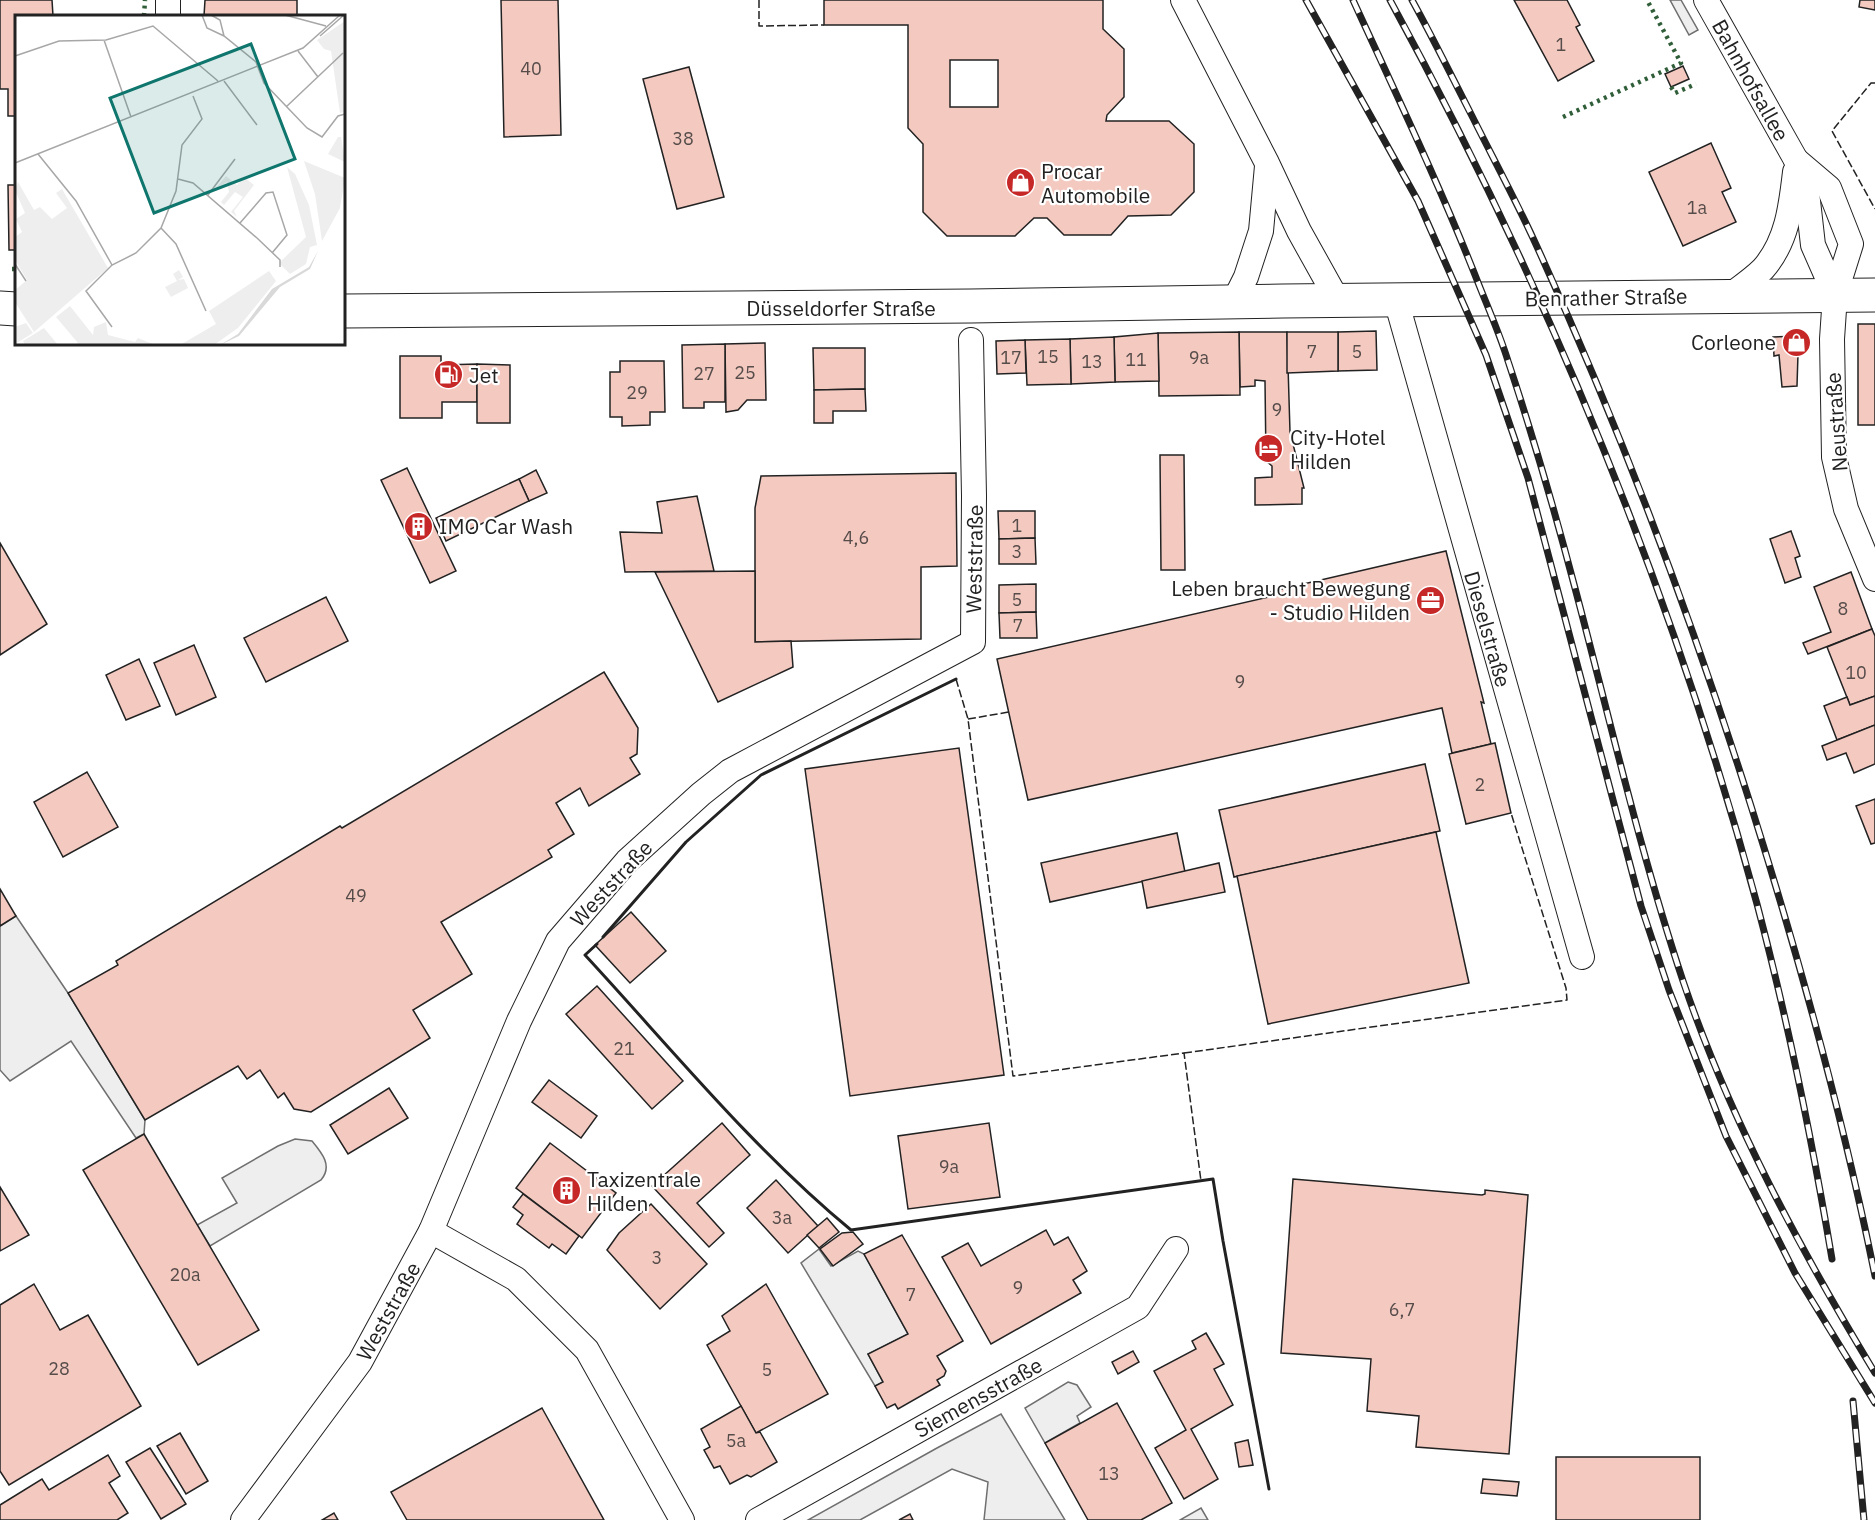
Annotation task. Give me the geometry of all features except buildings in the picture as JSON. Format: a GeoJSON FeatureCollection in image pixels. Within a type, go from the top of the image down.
{"type":"FeatureCollection","features":[{"type":"Feature","properties":{"kind":"main road","name":"Benrather Straße"},"geometry":{"type":"LineString","coordinates":[[1338,301],[1875,295]]}},
{"type":"Feature","properties":{"kind":"main road","name":"Düsseldorfer Straße"},"geometry":{"type":"LineString","coordinates":[[345,311],[1338,301]]}},
{"type":"Feature","properties":{"kind":"main road"},"geometry":{"type":"LineString","coordinates":[[0,308],[15,309]]}},
{"type":"Feature","properties":{"kind":"street"},"geometry":{"type":"LineString","coordinates":[[1184,0],[1299,231],[1338,301]]}},
{"type":"Feature","properties":{"kind":"street","name":"Bahnhofsallee"},"geometry":{"type":"LineString","coordinates":[[1706,0],[1796,160],[1807,192],[1813,245],[1835,295]]}},
{"type":"Feature","properties":{"kind":"street","name":"Bahnhofsallee"},"geometry":{"type":"LineString","coordinates":[[1796,160],[1829,188],[1851,244],[1835,295]]}},
{"type":"Feature","properties":{"kind":"street","name":"Bahnhofsallee"},"geometry":{"type":"LineString","coordinates":[[1729,296],[1762,270],[1779,246],[1791,208],[1796,160]]}},
{"type":"Feature","properties":{"kind":"street"},"geometry":{"type":"LineString","coordinates":[[1234,301],[1246,277],[1261,231],[1267,164]]}},
{"type":"Feature","properties":{"kind":"street","name":"Neustraße"},"geometry":{"type":"LineString","coordinates":[[1835,295],[1832,357],[1834,457],[1846,508],[1875,579]]}},
{"type":"Feature","properties":{"kind":"street","name":"Dieselstraße"},"geometry":{"type":"LineString","coordinates":[[1396,300],[1582,957]]}},
{"type":"Feature","properties":{"kind":"street","name":"Weststraße"},"geometry":{"type":"LineString","coordinates":[[243,1520],[360,1362],[431,1231],[519,1021],[558,941],[627,861],[730,771],[973,642],[974,496],[971,340]]}},
{"type":"Feature","properties":{"kind":"street"},"geometry":{"type":"LineString","coordinates":[[431,1231],[516,1279],[587,1350],[682,1520]]}},
{"type":"Feature","properties":{"kind":"street","name":"Siemensstraße"},"geometry":{"type":"LineString","coordinates":[[758,1520],[1138,1307],[1176,1249]]}},
{"type":"Feature","properties":{"kind":"shaded area"},"geometry":{"type":"Polygon","coordinates":[[[1670,0],[1681,0],[1698,30],[1689,35],[1670,0]]]}},
{"type":"Feature","properties":{"kind":"shaded area"},"geometry":{"type":"Polygon","coordinates":[[[16,916],[68,993],[145,1120],[144,1134],[136,1138],[71,1041],[10,1081],[0,1070],[0,926],[16,916]]]}},
{"type":"Feature","properties":{"kind":"shaded area"},"geometry":{"type":"Polygon","coordinates":[[[295,1139],[312,1141],[322,1155],[326,1170],[321,1180],[210,1246],[197,1225],[237,1203],[222,1178],[278,1146],[295,1139]]]}},
{"type":"Feature","properties":{"kind":"shaded area"},"geometry":{"type":"Polygon","coordinates":[[[819,1249],[831,1266],[858,1251],[864,1254],[908,1334],[868,1354],[883,1382],[875,1386],[801,1263],[819,1249]]]}},
{"type":"Feature","properties":{"kind":"shaded area"},"geometry":{"type":"Polygon","coordinates":[[[1068,1382],[1077,1385],[1091,1407],[1077,1416],[1080,1423],[1045,1443],[1025,1408],[1068,1382]]]}},
{"type":"Feature","properties":{"kind":"shaded area"},"geometry":{"type":"Polygon","coordinates":[[[1001,1414],[1065,1520],[984,1520],[988,1482],[952,1469],[860,1520],[808,1520],[937,1448],[1001,1414]]]}},
{"type":"Feature","properties":{"kind":"shaded area"},"geometry":{"type":"Polygon","coordinates":[[[1201,1508],[1208,1520],[1180,1520],[1201,1508]]]}},
{"type":"Feature","properties":{"kind":"railway"},"geometry":{"type":"LineString","coordinates":[[1306,0],[1418,201],[1486,355],[1528,478],[1641,906],[1669,990],[1726,1136],[1795,1273],[1875,1403]]}},
{"type":"Feature","properties":{"kind":"railway"},"geometry":{"type":"LineString","coordinates":[[1353,0],[1418,141],[1505,351],[1560,531],[1653,884],[1683,981],[1702,1033],[1722,1083],[1768,1183],[1875,1373]]}},
{"type":"Feature","properties":{"kind":"railway"},"geometry":{"type":"LineString","coordinates":[[1390,0],[1447,108],[1552,329],[1645,555],[1686,670],[1723,786],[1757,904],[1779,992],[1799,1081],[1832,1259]]}},
{"type":"Feature","properties":{"kind":"railway"},"geometry":{"type":"LineString","coordinates":[[1412,0],[1533,238],[1623,448],[1678,590],[1728,734],[1787,922],[1835,1098],[1875,1276]]}},
{"type":"Feature","properties":{"kind":"railway"},"geometry":{"type":"LineString","coordinates":[[1853,1401],[1864,1520]]}},
{"type":"Feature","properties":{"kind":"hedge"},"geometry":{"type":"LineString","coordinates":[[144,15],[145,0]]}},
{"type":"Feature","properties":{"kind":"hedge"},"geometry":{"type":"LineString","coordinates":[[1563,117],[1681,63],[1647,0]]}},
{"type":"Feature","properties":{"kind":"hedge"},"geometry":{"type":"LineString","coordinates":[[1671,87],[1675,93],[1696,84]]}},
{"type":"Feature","properties":{"kind":"fence"},"geometry":{"type":"LineString","coordinates":[[759,0],[759,26],[824,25]]}},
{"type":"Feature","properties":{"kind":"fence"},"geometry":{"type":"LineString","coordinates":[[1875,83],[1871,83],[1832,131],[1875,209]]}},
{"type":"Feature","properties":{"kind":"fence"},"geometry":{"type":"LineString","coordinates":[[956,679],[968,719],[1013,1076],[1184,1053],[1201,1181]]}},
{"type":"Feature","properties":{"kind":"fence"},"geometry":{"type":"LineString","coordinates":[[968,719],[1009,712]]}},
{"type":"Feature","properties":{"kind":"fence"},"geometry":{"type":"LineString","coordinates":[[1184,1053],[1567,1000],[1566,988],[1511,813]]}},
{"type":"Feature","properties":{"kind":"wall"},"geometry":{"type":"LineString","coordinates":[[603,937],[686,842],[761,775],[956,679]]}},
{"type":"Feature","properties":{"kind":"wall"},"geometry":{"type":"LineString","coordinates":[[597,944],[585,955],[746,1132],[815,1199],[851,1230],[1213,1179],[1269,1489]]}},
{"type":"Feature","properties":{"kind":"place","name":"Procar Automobile"},"geometry":{"type":"Point","coordinates":[1020,183]}},
{"type":"Feature","properties":{"kind":"place","name":"Corleone"},"geometry":{"type":"Point","coordinates":[1797,342]}},
{"type":"Feature","properties":{"kind":"place","name":"Jet"},"geometry":{"type":"Point","coordinates":[448,375]}},
{"type":"Feature","properties":{"kind":"place","name":"City-Hotel Hilden"},"geometry":{"type":"Point","coordinates":[1269,449]}},
{"type":"Feature","properties":{"kind":"place","name":"IMO Car Wash"},"geometry":{"type":"Point","coordinates":[418,526]}},
{"type":"Feature","properties":{"kind":"place","name":"Leben braucht Bewegung - Studio Hilden"},"geometry":{"type":"Point","coordinates":[1431,600]}},
{"type":"Feature","properties":{"kind":"place","name":"Taxizentrale Hilden"},"geometry":{"type":"Point","coordinates":[566,1191]}}]}
